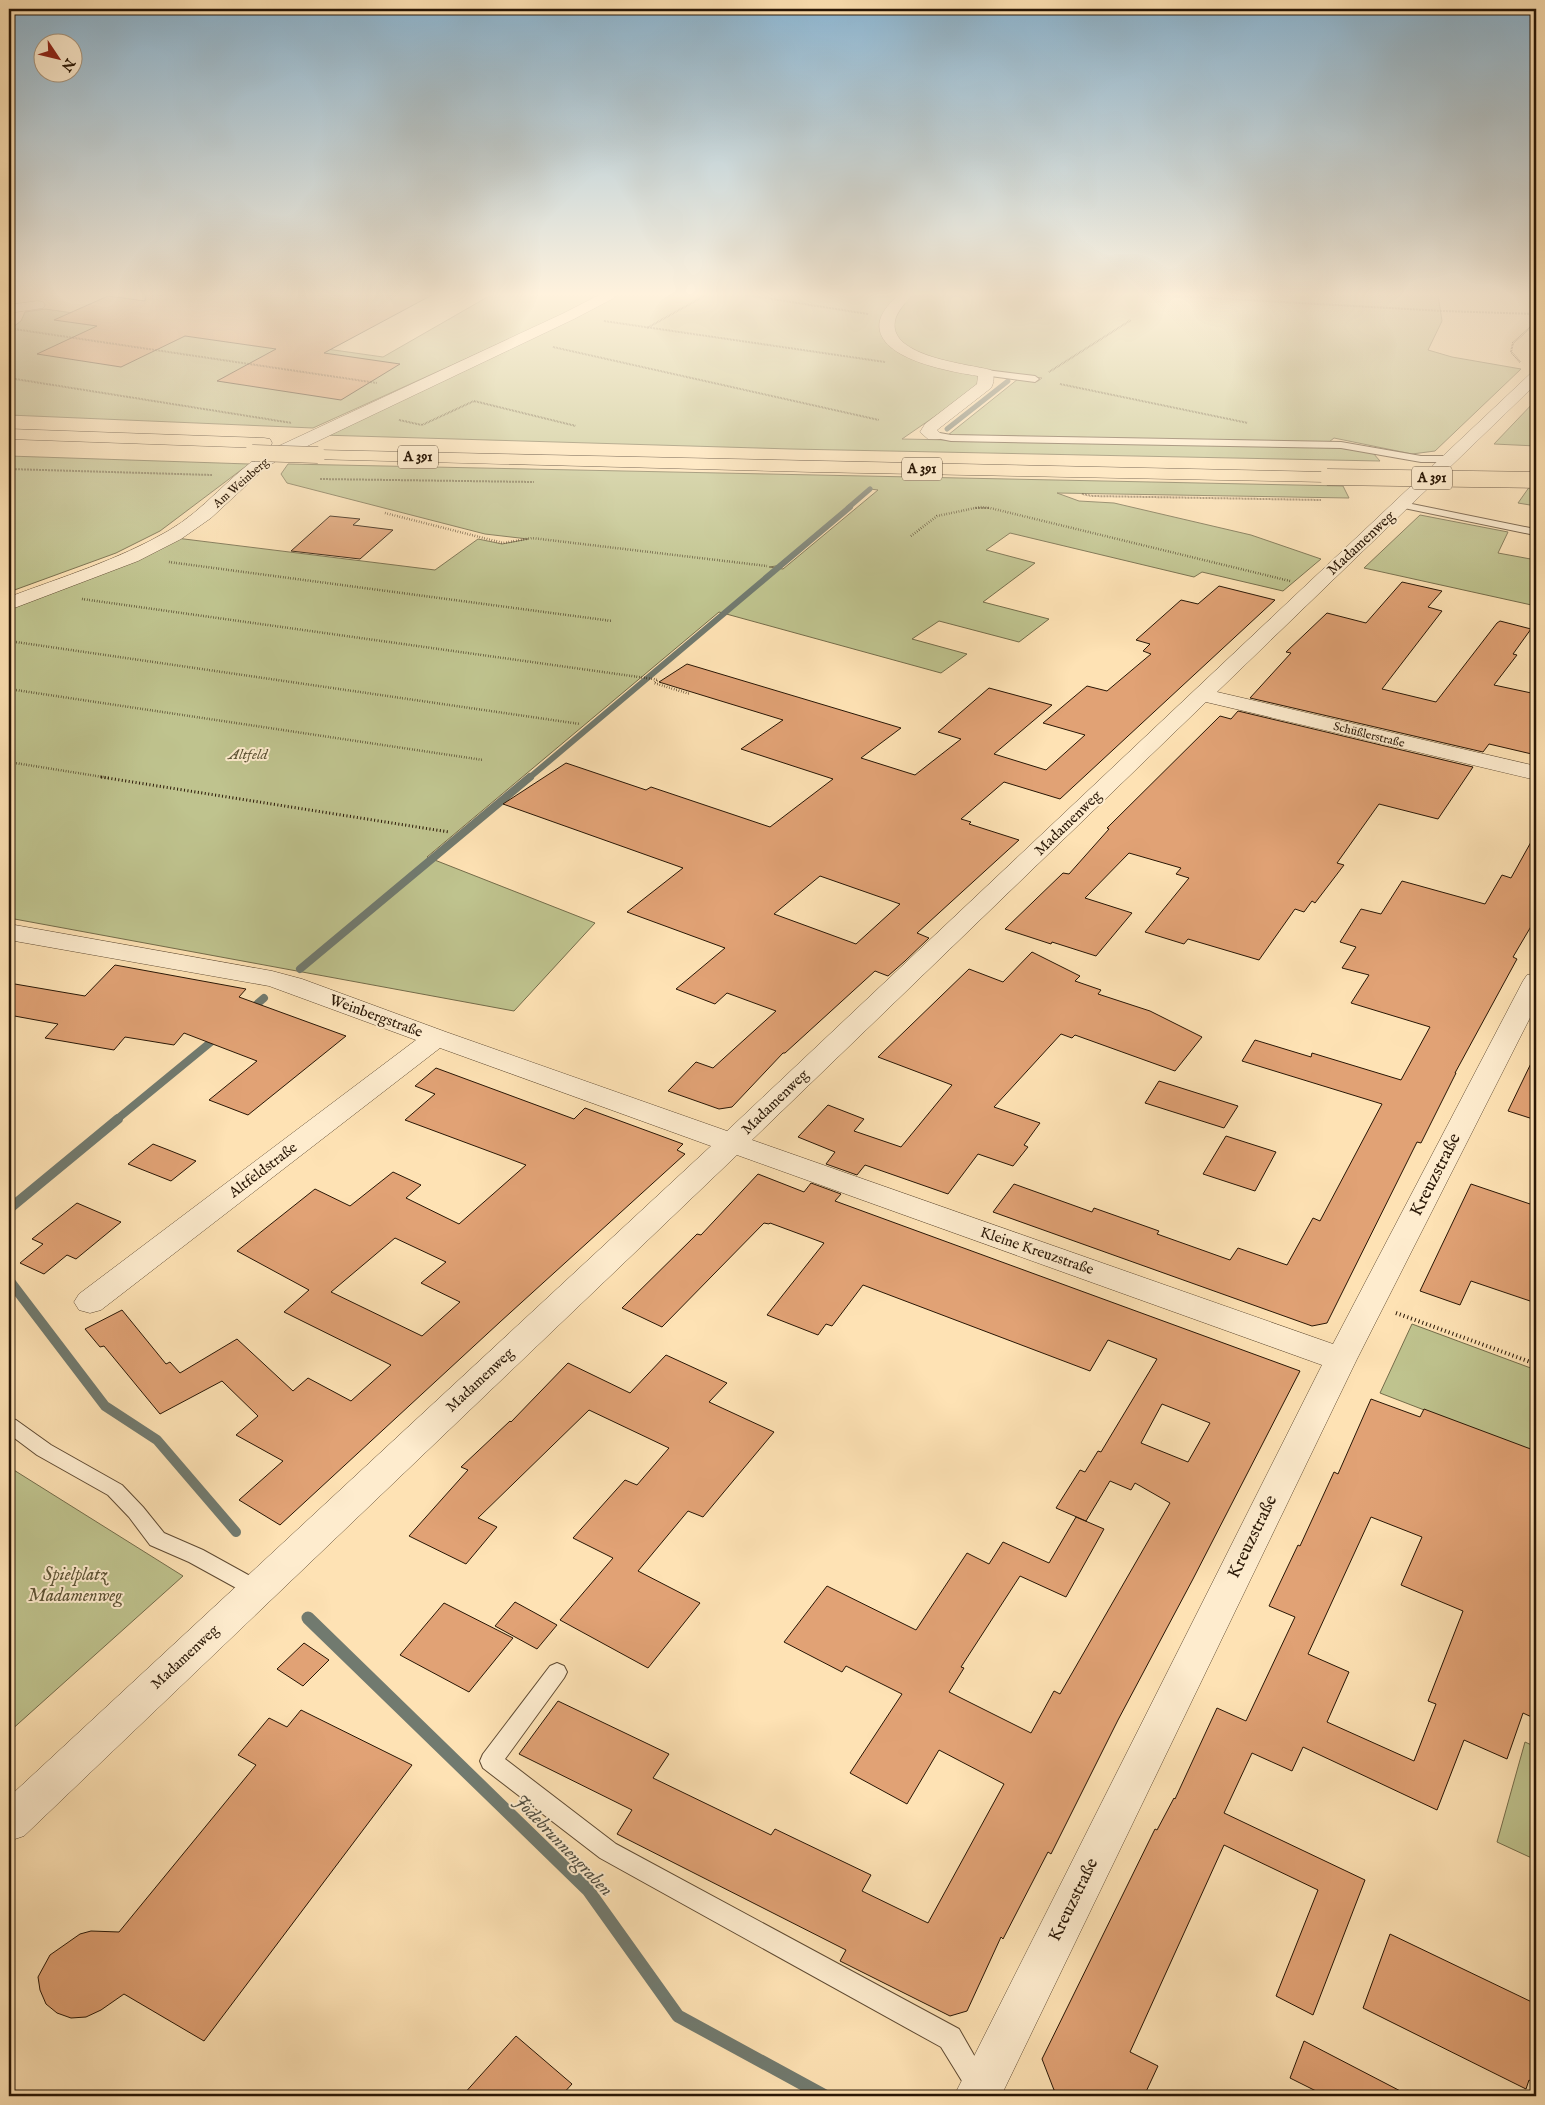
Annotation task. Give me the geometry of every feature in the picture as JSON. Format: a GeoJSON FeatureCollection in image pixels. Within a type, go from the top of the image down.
{"type":"FeatureCollection","features":[{"type":"Feature","properties":{"kind":"highway","name":"A 391"},"geometry":{"type":"LineString","coordinates":[[9,434],[258,448]]}},
{"type":"Feature","properties":{"kind":"highway","name":"A 391"},"geometry":{"type":"LineString","coordinates":[[9,445],[258,448],[325,442],[823,467],[1329,472],[1536,470]]}},
{"type":"Feature","properties":{"kind":"highway","name":"A 391"},"geometry":{"type":"LineString","coordinates":[[1329,472],[1536,480]]}},
{"type":"Feature","properties":{"kind":"street","name":"Am Weinberg"},"geometry":{"type":"LineString","coordinates":[[9,604],[133,558],[175,535],[205,514],[259,464],[325,442],[365,411],[403,393]]}},
{"type":"Feature","properties":{"kind":"street"},"geometry":{"type":"LineString","coordinates":[[934,435],[928,432],[931,427],[976,393]]}},
{"type":"Feature","properties":{"kind":"street","name":"Madamenweg"},"geometry":{"type":"LineString","coordinates":[[9,1823],[732,1142],[1518,393]]}},
{"type":"Feature","properties":{"kind":"street","name":"Schüßlerstraße"},"geometry":{"type":"LineString","coordinates":[[1202,695],[1536,773]]}},
{"type":"Feature","properties":{"kind":"street","name":"Weinbergstraße"},"geometry":{"type":"LineString","coordinates":[[9,932],[272,979],[732,1142]]}},
{"type":"Feature","properties":{"kind":"street","name":"Kreuzstraße"},"geometry":{"type":"LineString","coordinates":[[985,2094],[1341,1358],[1536,981]]}},
{"type":"Feature","properties":{"kind":"street","name":"Altfeldstraße"},"geometry":{"type":"LineString","coordinates":[[90,1302],[436,1038]]}},
{"type":"Feature","properties":{"kind":"street","name":"Kleine Kreuzstraße"},"geometry":{"type":"LineString","coordinates":[[732,1142],[1341,1358]]}},
{"type":"Feature","properties":{"kind":"lane"},"geometry":{"type":"LineString","coordinates":[[934,435],[950,438],[1340,445],[1405,457],[1449,459]]}},
{"type":"Feature","properties":{"kind":"lane"},"geometry":{"type":"LineString","coordinates":[[1402,505],[1530,531]]}},
{"type":"Feature","properties":{"kind":"lane"},"geometry":{"type":"LineString","coordinates":[[9,1425],[44,1450],[115,1490],[136,1512],[157,1539],[196,1556],[256,1590]]}},
{"type":"Feature","properties":{"kind":"lane"},"geometry":{"type":"LineString","coordinates":[[557,1672],[491,1761],[608,1850],[950,2038],[985,2094]]}},
{"type":"Feature","properties":{"kind":"path"},"geometry":{"type":"LineString","coordinates":[[84,393],[325,442]]}},
{"type":"Feature","properties":{"kind":"path"},"geometry":{"type":"LineString","coordinates":[[758,393],[879,420]]}},
{"type":"Feature","properties":{"kind":"path"},"geometry":{"type":"LineString","coordinates":[[1103,393],[1253,425]]}},
{"type":"Feature","properties":{"kind":"path"},"geometry":{"type":"LineString","coordinates":[[365,411],[422,425],[474,401],[576,426]]}},
{"type":"Feature","properties":{"kind":"path"},"geometry":{"type":"LineString","coordinates":[[1092,496],[1329,500]]}},
{"type":"Feature","properties":{"kind":"path"},"geometry":{"type":"LineString","coordinates":[[911,536],[938,516],[980,508],[990,508],[1294,582]]}},
{"type":"Feature","properties":{"kind":"path"},"geometry":{"type":"LineString","coordinates":[[385,512],[503,543],[532,538],[767,566]]}},
{"type":"Feature","properties":{"kind":"path"},"geometry":{"type":"LineString","coordinates":[[133,558],[612,621]]}},
{"type":"Feature","properties":{"kind":"path"},"geometry":{"type":"LineString","coordinates":[[74,598],[653,679],[658,680],[654,683],[690,694]]}},
{"type":"Feature","properties":{"kind":"path"},"geometry":{"type":"LineString","coordinates":[[9,640],[580,724]]}},
{"type":"Feature","properties":{"kind":"path"},"geometry":{"type":"LineString","coordinates":[[9,689],[483,760]]}},
{"type":"Feature","properties":{"kind":"path"},"geometry":{"type":"LineString","coordinates":[[9,762],[449,832]]}},
{"type":"Feature","properties":{"kind":"path"},"geometry":{"type":"LineString","coordinates":[[1369,1303],[1536,1364]]}},
{"type":"Feature","properties":{"kind":"green space"},"geometry":{"type":"Polygon","coordinates":[[[9,393],[390,393],[313,428],[9,415],[9,393]]]}},
{"type":"Feature","properties":{"kind":"green space"},"geometry":{"type":"Polygon","coordinates":[[[411,393],[968,393],[902,439],[1340,448],[1373,453],[1380,461],[791,449],[321,435],[411,393]]]}},
{"type":"Feature","properties":{"kind":"green space"},"geometry":{"type":"Polygon","coordinates":[[[1000,393],[1496,393],[1435,451],[1412,454],[1334,438],[1329,442],[948,435],[1000,393]]]}},
{"type":"Feature","properties":{"kind":"green space"},"geometry":{"type":"Polygon","coordinates":[[[1536,400],[1536,446],[1494,444],[1536,400]]]}},
{"type":"Feature","properties":{"kind":"green space"},"geometry":{"type":"Polygon","coordinates":[[[9,456],[249,464],[160,531],[116,553],[9,592],[9,456]]]}},
{"type":"Feature","properties":{"kind":"green space","name":"Altfeld"},"geometry":{"type":"Polygon","coordinates":[[[288,464],[1343,486],[1349,498],[1057,493],[1079,501],[1114,503],[1251,535],[1321,559],[1283,591],[1202,572],[1194,577],[1010,533],[986,550],[1035,563],[983,602],[1049,619],[1019,642],[939,621],[912,639],[967,654],[941,673],[719,612],[427,857],[595,923],[514,1011],[9,918],[9,608],[96,575],[176,538],[435,570],[478,539],[502,544],[528,539],[485,534],[287,483],[281,474],[288,464]],[[870,489],[783,565],[769,567],[783,569],[878,490],[870,489]]]}},
{"type":"Feature","properties":{"kind":"green space"},"geometry":{"type":"Polygon","coordinates":[[[1530,486],[1536,487],[1536,506],[1518,503],[1530,486]]]}},
{"type":"Feature","properties":{"kind":"green space"},"geometry":{"type":"Polygon","coordinates":[[[1420,515],[1508,532],[1498,553],[1536,560],[1536,606],[1364,568],[1420,515]]]}},
{"type":"Feature","properties":{"kind":"green space"},"geometry":{"type":"Polygon","coordinates":[[[1412,1324],[1536,1370],[1536,1453],[1380,1393],[1412,1324]]]}},
{"type":"Feature","properties":{"kind":"green space","name":"Spielplatz Madamenweg"},"geometry":{"type":"Polygon","coordinates":[[[9,1467],[183,1576],[9,1732],[9,1467]]]}},
{"type":"Feature","properties":{"kind":"green space"},"geometry":{"type":"Polygon","coordinates":[[[1525,1742],[1536,1747],[1536,1860],[1497,1842],[1525,1742]]]}},
{"type":"Feature","properties":{"kind":"building"},"geometry":{"type":"Polygon","coordinates":[[[297,393],[352,393],[341,400],[297,393]]]}},
{"type":"Feature","properties":{"kind":"building"},"geometry":{"type":"Polygon","coordinates":[[[330,516],[360,519],[353,525],[393,530],[360,559],[291,551],[330,516]]]}},
{"type":"Feature","properties":{"kind":"building"},"geometry":{"type":"Polygon","coordinates":[[[1402,582],[1442,591],[1428,607],[1442,611],[1382,689],[1436,702],[1497,623],[1500,621],[1531,629],[1513,654],[1517,655],[1494,685],[1536,694],[1536,755],[1489,744],[1483,752],[1250,698],[1291,653],[1286,652],[1327,613],[1366,623],[1402,582]]]}},
{"type":"Feature","properties":{"kind":"building"},"geometry":{"type":"Polygon","coordinates":[[[1219,586],[1275,600],[1060,799],[1004,782],[961,819],[971,822],[969,824],[1019,840],[917,933],[929,938],[905,961],[888,976],[875,971],[783,1053],[732,1107],[719,1109],[668,1091],[696,1062],[713,1068],[776,1011],[727,993],[715,1004],[676,989],[725,948],[627,912],[683,868],[503,804],[566,763],[646,790],[651,787],[770,827],[833,779],[741,749],[783,720],[659,682],[687,664],[901,728],[861,758],[915,775],[961,739],[938,732],[989,688],[1052,705],[994,754],[1046,770],[1085,735],[1043,723],[1087,686],[1107,691],[1151,654],[1143,651],[1150,644],[1136,640],[1181,600],[1198,604],[1219,586]],[[820,876],[774,914],[856,944],[900,904],[820,876]]]}},
{"type":"Feature","properties":{"kind":"building"},"geometry":{"type":"Polygon","coordinates":[[[1238,711],[1473,767],[1438,819],[1379,804],[1337,863],[1344,865],[1315,903],[1312,901],[1304,912],[1295,909],[1259,960],[1188,939],[1184,944],[1145,932],[1189,878],[1176,874],[1181,868],[1129,853],[1085,898],[1132,913],[1096,956],[1005,929],[1063,873],[1069,874],[1109,829],[1107,828],[1220,716],[1231,719],[1238,711]]]}},
{"type":"Feature","properties":{"kind":"building"},"geometry":{"type":"Polygon","coordinates":[[[1536,833],[1536,918],[1513,957],[1517,959],[1455,1073],[1421,1143],[1417,1142],[1327,1323],[1312,1326],[993,1212],[1014,1184],[1092,1212],[1094,1208],[1159,1231],[1157,1234],[1230,1260],[1238,1248],[1287,1265],[1313,1218],[1320,1221],[1382,1104],[1242,1061],[1255,1040],[1311,1057],[1312,1053],[1401,1080],[1430,1027],[1351,1003],[1369,975],[1342,968],[1356,947],[1340,942],[1361,909],[1381,914],[1402,881],[1485,904],[1502,875],[1511,878],[1536,833]]]}},
{"type":"Feature","properties":{"kind":"building"},"geometry":{"type":"Polygon","coordinates":[[[1032,952],[1080,976],[1075,981],[1101,990],[1098,994],[1150,1011],[1202,1037],[1175,1071],[1075,1035],[1072,1038],[1061,1034],[994,1107],[1040,1123],[1024,1145],[1028,1147],[1013,1166],[978,1154],[948,1194],[865,1165],[857,1175],[826,1164],[835,1152],[798,1137],[828,1105],[864,1119],[854,1131],[901,1147],[952,1085],[878,1057],[969,969],[1003,982],[1032,952]]]}},
{"type":"Feature","properties":{"kind":"building"},"geometry":{"type":"Polygon","coordinates":[[[115,965],[246,989],[239,997],[346,1036],[248,1115],[209,1100],[257,1061],[184,1033],[174,1045],[125,1037],[114,1050],[45,1038],[58,1024],[9,1015],[9,983],[85,996],[115,965]]]}},
{"type":"Feature","properties":{"kind":"building"},"geometry":{"type":"Polygon","coordinates":[[[1536,1053],[1536,1120],[1508,1111],[1536,1053]]]}},
{"type":"Feature","properties":{"kind":"building"},"geometry":{"type":"Polygon","coordinates":[[[436,1068],[574,1119],[585,1108],[683,1144],[677,1150],[685,1154],[280,1525],[239,1500],[283,1461],[236,1435],[258,1416],[222,1381],[160,1414],[104,1346],[100,1347],[85,1329],[122,1310],[166,1364],[170,1362],[180,1373],[237,1339],[293,1391],[308,1378],[351,1401],[391,1365],[284,1312],[309,1290],[237,1251],[315,1189],[350,1206],[393,1172],[421,1185],[406,1198],[459,1224],[526,1165],[405,1120],[435,1094],[415,1086],[436,1068]],[[395,1238],[331,1292],[422,1336],[460,1302],[421,1283],[446,1262],[395,1238]]]}},
{"type":"Feature","properties":{"kind":"building"},"geometry":{"type":"Polygon","coordinates":[[[1159,1081],[1238,1106],[1224,1128],[1145,1103],[1159,1081]]]}},
{"type":"Feature","properties":{"kind":"building"},"geometry":{"type":"Polygon","coordinates":[[[1226,1136],[1276,1152],[1255,1191],[1203,1174],[1226,1136]]]}},
{"type":"Feature","properties":{"kind":"building"},"geometry":{"type":"Polygon","coordinates":[[[153,1144],[196,1161],[171,1181],[128,1164],[153,1144]]]}},
{"type":"Feature","properties":{"kind":"building"},"geometry":{"type":"Polygon","coordinates":[[[758,1174],[804,1192],[811,1183],[841,1194],[835,1201],[1300,1371],[1118,1720],[1051,1854],[1048,1852],[1003,1939],[1001,1937],[967,2011],[950,2016],[840,1961],[846,1950],[617,1834],[632,1810],[519,1754],[558,1701],[669,1754],[653,1778],[771,1835],[775,1829],[871,1875],[862,1891],[928,1923],[1004,1784],[939,1750],[907,1804],[850,1773],[902,1694],[846,1666],[842,1672],[784,1642],[827,1586],[916,1630],[967,1553],[989,1564],[1003,1542],[1049,1563],[1076,1517],[1104,1529],[1066,1597],[1020,1576],[961,1667],[964,1668],[949,1692],[1031,1733],[1054,1691],[1060,1694],[1170,1503],[1135,1483],[1131,1490],[1110,1481],[1086,1521],[1056,1508],[1080,1470],[1085,1472],[1098,1451],[1101,1452],[1157,1359],[1108,1340],[1090,1371],[863,1285],[832,1326],[826,1324],[818,1335],[767,1315],[824,1243],[770,1223],[764,1223],[662,1327],[622,1308],[697,1234],[701,1235],[758,1174]],[[1162,1404],[1141,1443],[1188,1462],[1210,1423],[1162,1404]]]}},
{"type":"Feature","properties":{"kind":"building"},"geometry":{"type":"Polygon","coordinates":[[[1471,1184],[1536,1206],[1536,1303],[1471,1281],[1460,1305],[1420,1291],[1471,1184]]]}},
{"type":"Feature","properties":{"kind":"building"},"geometry":{"type":"Polygon","coordinates":[[[77,1203],[121,1222],[76,1259],[67,1255],[44,1274],[20,1263],[43,1244],[32,1239],[77,1203]]]}},
{"type":"Feature","properties":{"kind":"building"},"geometry":{"type":"Polygon","coordinates":[[[666,1355],[727,1383],[709,1402],[774,1432],[703,1517],[688,1511],[638,1571],[700,1603],[648,1668],[560,1620],[613,1558],[573,1538],[625,1480],[637,1485],[669,1448],[589,1410],[478,1518],[497,1527],[466,1564],[409,1536],[468,1470],[461,1467],[511,1422],[568,1363],[630,1393],[666,1355]]]}},
{"type":"Feature","properties":{"kind":"building"},"geometry":{"type":"Polygon","coordinates":[[[1371,1399],[1420,1417],[1424,1409],[1536,1451],[1536,1719],[1523,1713],[1507,1759],[1464,1740],[1437,1810],[1303,1747],[1292,1771],[1252,1753],[1224,1813],[1365,1880],[1313,2015],[1276,1996],[1318,1890],[1224,1845],[1130,2052],[1158,2066],[1144,2096],[1065,2096],[1054,2090],[1042,2059],[1155,1829],[1157,1830],[1175,1799],[1217,1708],[1246,1721],[1295,1617],[1269,1606],[1298,1545],[1300,1546],[1334,1472],[1338,1474],[1371,1399]],[[1371,1517],[1308,1654],[1349,1672],[1327,1722],[1414,1761],[1436,1704],[1428,1701],[1463,1611],[1401,1585],[1422,1537],[1371,1517]]]}},
{"type":"Feature","properties":{"kind":"building"},"geometry":{"type":"Polygon","coordinates":[[[515,1602],[557,1625],[537,1649],[495,1626],[515,1602]]]}},
{"type":"Feature","properties":{"kind":"building"},"geometry":{"type":"Polygon","coordinates":[[[444,1603],[513,1638],[469,1692],[400,1655],[444,1603]]]}},
{"type":"Feature","properties":{"kind":"building"},"geometry":{"type":"Polygon","coordinates":[[[304,1643],[329,1660],[303,1686],[277,1669],[304,1643]]]}},
{"type":"Feature","properties":{"kind":"building"},"geometry":{"type":"Polygon","coordinates":[[[301,1710],[412,1765],[204,2041],[124,1994],[101,2010],[86,2017],[71,2018],[57,2013],[46,2004],[40,1990],[38,1977],[50,1955],[80,1934],[91,1931],[119,1932],[256,1765],[238,1755],[269,1718],[287,1727],[301,1710]]]}},
{"type":"Feature","properties":{"kind":"building"},"geometry":{"type":"Polygon","coordinates":[[[1390,1934],[1536,2004],[1536,2084],[1529,2080],[1526,2089],[1363,2008],[1390,1934]]]}},
{"type":"Feature","properties":{"kind":"building"},"geometry":{"type":"Polygon","coordinates":[[[516,2036],[572,2084],[561,2096],[462,2096],[516,2036]]]}},
{"type":"Feature","properties":{"kind":"building"},"geometry":{"type":"Polygon","coordinates":[[[1304,2041],[1410,2096],[1326,2096],[1290,2078],[1304,2041]]]}},
{"type":"Feature","properties":{"kind":"waterway"},"geometry":{"type":"LineString","coordinates":[[947,429],[992,393]]}},
{"type":"Feature","properties":{"kind":"waterway"},"geometry":{"type":"LineString","coordinates":[[848,508],[870,489]]}},
{"type":"Feature","properties":{"kind":"waterway"},"geometry":{"type":"LineString","coordinates":[[529,778],[850,507]]}},
{"type":"Feature","properties":{"kind":"waterway"},"geometry":{"type":"LineString","coordinates":[[300,969],[530,777]]}},
{"type":"Feature","properties":{"kind":"waterway"},"geometry":{"type":"LineString","coordinates":[[249,1011],[264,998]]}},
{"type":"Feature","properties":{"kind":"waterway"},"geometry":{"type":"LineString","coordinates":[[116,1120],[217,1037]]}},
{"type":"Feature","properties":{"kind":"waterway"},"geometry":{"type":"LineString","coordinates":[[9,1209],[118,1119]]}},
{"type":"Feature","properties":{"kind":"waterway","name":"Jödebrunnengraben"},"geometry":{"type":"LineString","coordinates":[[9,1280],[105,1406],[157,1440],[236,1532]]}},
{"type":"Feature","properties":{"kind":"waterway","name":"Jödebrunnengraben"},"geometry":{"type":"LineString","coordinates":[[308,1618],[588,1890],[678,2016],[825,2096]]}}]}
